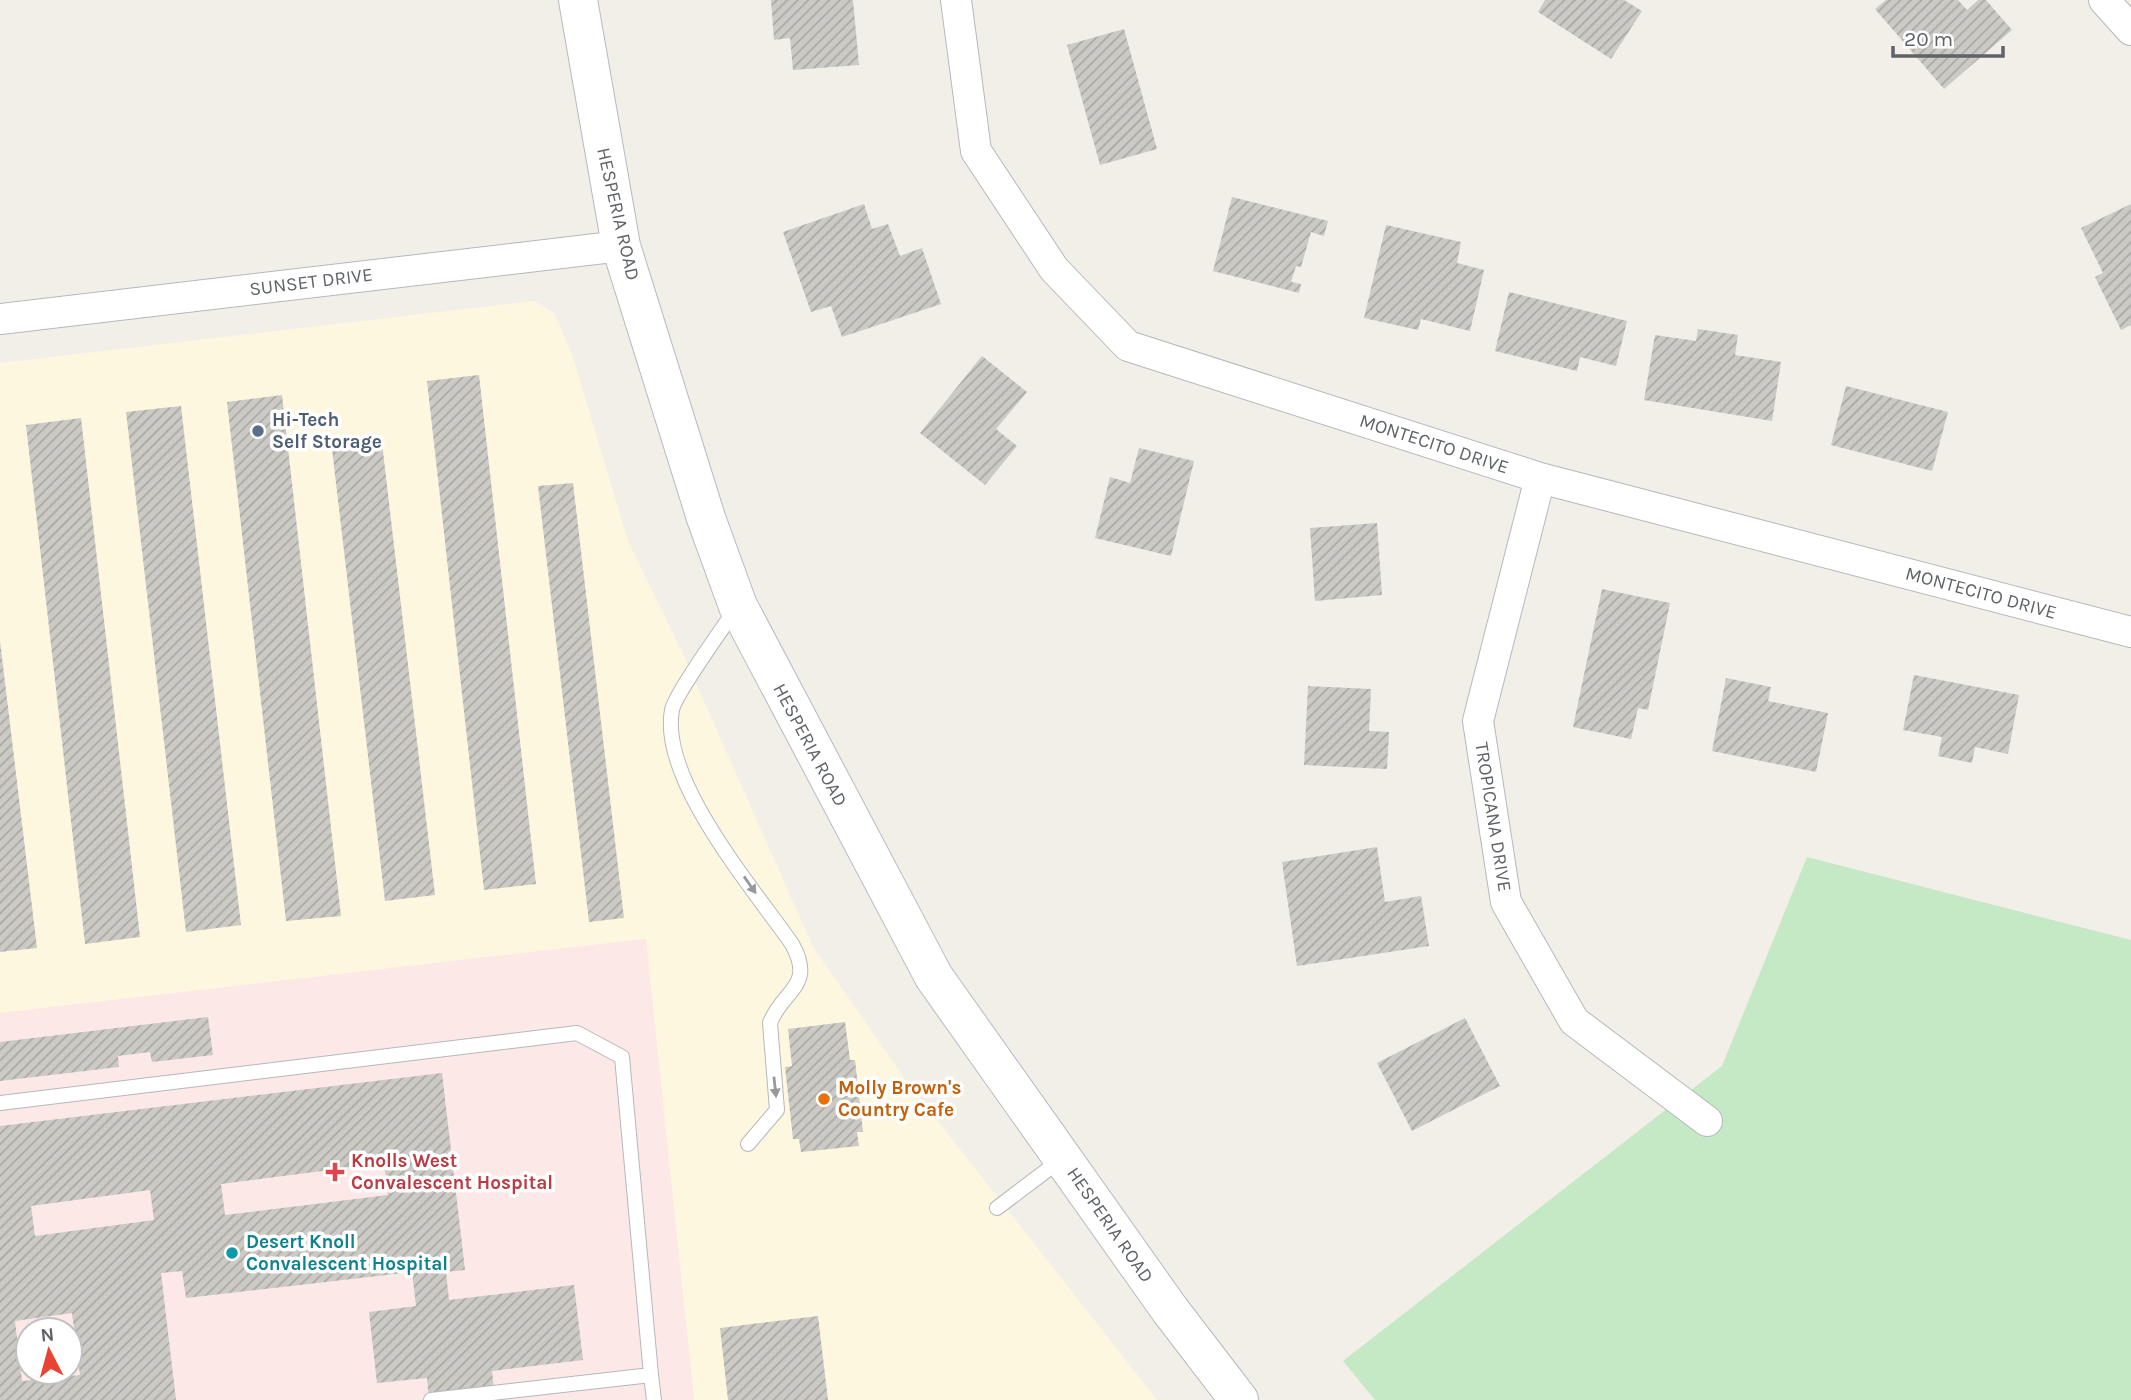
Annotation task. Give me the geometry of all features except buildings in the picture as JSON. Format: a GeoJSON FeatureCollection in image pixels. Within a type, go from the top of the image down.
{"type":"FeatureCollection","features":[{"type":"Feature","properties":{"kind":"main road","name":"HESPERIA ROAD"},"geometry":{"type":"LineString","coordinates":[[578,0],[582,38],[621,246],[706,518],[738,606],[934,977],[1170,1310],[1239,1400]]}},
{"type":"Feature","properties":{"kind":"street","name":"MONTECITO DRIVE"},"geometry":{"type":"LineString","coordinates":[[956,0],[976,151],[1054,269],[1128,346],[1540,478],[2131,632]]}},
{"type":"Feature","properties":{"kind":"street"},"geometry":{"type":"LineString","coordinates":[[2104,0],[2131,30]]}},
{"type":"Feature","properties":{"kind":"street","name":"SUNSET DRIVE"},"geometry":{"type":"LineString","coordinates":[[0,319],[621,246]]}},
{"type":"Feature","properties":{"kind":"street","name":"TROPICANA DRIVE"},"geometry":{"type":"LineString","coordinates":[[1540,478],[1478,721],[1506,902],[1574,1021],[1707,1121]]}},
{"type":"Feature","properties":{"kind":"lane"},"geometry":{"type":"LineString","coordinates":[[738,606],[672,707],[670,738],[680,773],[711,829],[792,944],[801,974],[796,990],[774,1014],[770,1023],[778,1110],[748,1144]]}},
{"type":"Feature","properties":{"kind":"lane"},"geometry":{"type":"LineString","coordinates":[[0,1103],[577,1033],[622,1057],[654,1400]]}},
{"type":"Feature","properties":{"kind":"lane"},"geometry":{"type":"LineString","coordinates":[[997,1208],[1063,1158]]}},
{"type":"Feature","properties":{"kind":"lane"},"geometry":{"type":"LineString","coordinates":[[431,1400],[651,1376]]}},
{"type":"Feature","properties":{"kind":"shaded area","name":"Hi-Tech Self Storage"},"geometry":{"type":"Polygon","coordinates":[[[534,301],[554,313],[572,354],[628,541],[682,652],[813,947],[907,1082],[1157,1400],[694,1400],[645,939],[0,1013],[0,363],[534,301]]]}},
{"type":"Feature","properties":{"kind":"shaded area","name":"Knolls West Convalescent Hospital"},"geometry":{"type":"Polygon","coordinates":[[[646,939],[694,1400],[0,1400],[0,1013],[646,939]]]}},
{"type":"Feature","properties":{"kind":"green space"},"geometry":{"type":"Polygon","coordinates":[[[1807,857],[2131,940],[2131,1400],[1375,1400],[1343,1361],[1722,1066],[1807,857]]]}},
{"type":"Feature","properties":{"kind":"place","name":"Hi-Tech Self Storage"},"geometry":{"type":"Point","coordinates":[258,431]}},
{"type":"Feature","properties":{"kind":"place","name":"Molly Brown's Country Cafe"},"geometry":{"type":"Point","coordinates":[824,1099]}},
{"type":"Feature","properties":{"kind":"place","name":"Knolls West Convalescent Hospital"},"geometry":{"type":"Point","coordinates":[335,1172]}},
{"type":"Feature","properties":{"kind":"place","name":"Desert Knoll Convalescent Hospital"},"geometry":{"type":"Point","coordinates":[232,1253]}}]}
